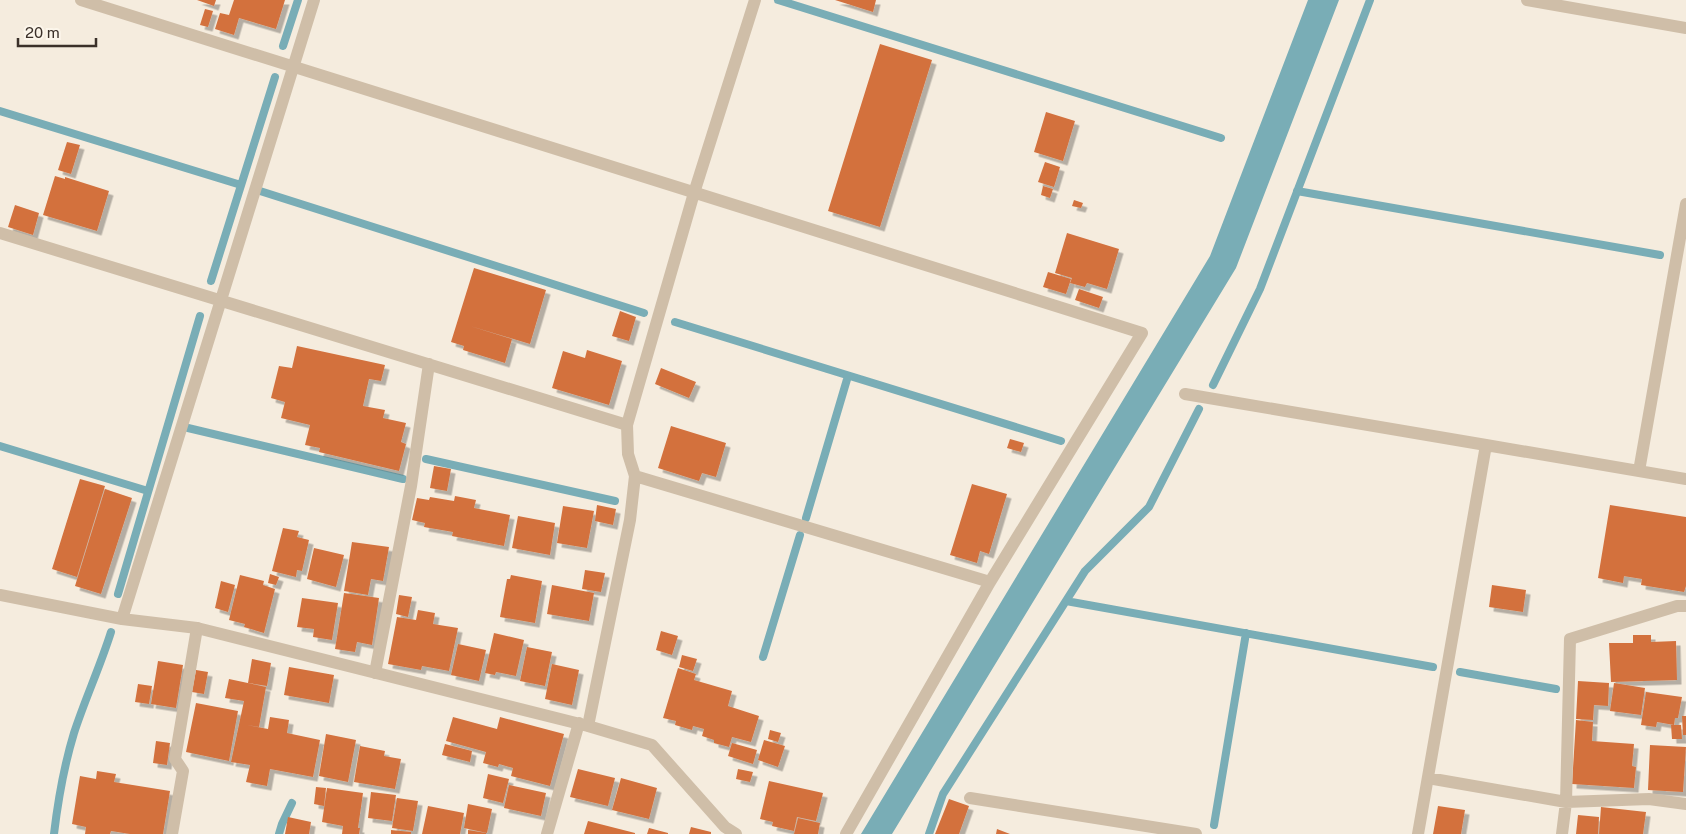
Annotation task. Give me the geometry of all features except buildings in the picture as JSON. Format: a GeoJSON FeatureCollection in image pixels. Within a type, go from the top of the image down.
{"type":"FeatureCollection","features":[{"type":"Feature","properties":{"kind":"street"},"geometry":{"type":"LineString","coordinates":[[81,0],[1142,333],[990,582],[846,834]]}},
{"type":"Feature","properties":{"kind":"street"},"geometry":{"type":"LineString","coordinates":[[122,619],[314,0]]}},
{"type":"Feature","properties":{"kind":"street"},"geometry":{"type":"LineString","coordinates":[[547,834],[584,725],[630,520],[635,476],[628,454],[627,425],[694,192],[755,0]]}},
{"type":"Feature","properties":{"kind":"street"},"geometry":{"type":"LineString","coordinates":[[1527,0],[1686,28]]}},
{"type":"Feature","properties":{"kind":"street"},"geometry":{"type":"LineString","coordinates":[[1639,471],[1686,204]]}},
{"type":"Feature","properties":{"kind":"street"},"geometry":{"type":"LineString","coordinates":[[0,233],[627,425]]}},
{"type":"Feature","properties":{"kind":"street"},"geometry":{"type":"LineString","coordinates":[[375,673],[411,486],[429,364]]}},
{"type":"Feature","properties":{"kind":"street"},"geometry":{"type":"LineString","coordinates":[[1185,394],[1686,479]]}},
{"type":"Feature","properties":{"kind":"street"},"geometry":{"type":"LineString","coordinates":[[1418,834],[1486,445]]}},
{"type":"Feature","properties":{"kind":"street"},"geometry":{"type":"LineString","coordinates":[[635,476],[990,582]]}},
{"type":"Feature","properties":{"kind":"street"},"geometry":{"type":"LineString","coordinates":[[0,595],[122,619],[197,628],[584,725],[652,745],[725,827],[736,834]]}},
{"type":"Feature","properties":{"kind":"street"},"geometry":{"type":"LineString","coordinates":[[1562,834],[1566,802],[1570,639],[1677,606],[1686,606]]}},
{"type":"Feature","properties":{"kind":"street"},"geometry":{"type":"LineString","coordinates":[[172,834],[183,771],[175,759],[197,628]]}},
{"type":"Feature","properties":{"kind":"street"},"geometry":{"type":"LineString","coordinates":[[1428,778],[1566,802],[1649,799],[1686,804]]}},
{"type":"Feature","properties":{"kind":"street"},"geometry":{"type":"LineString","coordinates":[[970,798],[1196,834]]}},
{"type":"Feature","properties":{"kind":"water"},"geometry":{"type":"Polygon","coordinates":[[[1308,0],[1339,0],[1236,268],[892,834],[861,834],[1210,256],[1308,0]]]}},
{"type":"Feature","properties":{"kind":"waterway"},"geometry":{"type":"LineString","coordinates":[[283,46],[298,0]]}},
{"type":"Feature","properties":{"kind":"waterway"},"geometry":{"type":"LineString","coordinates":[[778,0],[1221,138]]}},
{"type":"Feature","properties":{"kind":"waterway"},"geometry":{"type":"LineString","coordinates":[[1213,385],[1260,289],[1370,0]]}},
{"type":"Feature","properties":{"kind":"waterway"},"geometry":{"type":"LineString","coordinates":[[211,281],[275,77]]}},
{"type":"Feature","properties":{"kind":"waterway"},"geometry":{"type":"LineString","coordinates":[[0,111],[241,185]]}},
{"type":"Feature","properties":{"kind":"waterway"},"geometry":{"type":"LineString","coordinates":[[260,191],[644,313]]}},
{"type":"Feature","properties":{"kind":"waterway"},"geometry":{"type":"LineString","coordinates":[[1297,191],[1660,255]]}},
{"type":"Feature","properties":{"kind":"waterway"},"geometry":{"type":"LineString","coordinates":[[118,594],[200,316]]}},
{"type":"Feature","properties":{"kind":"waterway"},"geometry":{"type":"LineString","coordinates":[[675,322],[1061,441]]}},
{"type":"Feature","properties":{"kind":"waterway"},"geometry":{"type":"LineString","coordinates":[[806,518],[848,376]]}},
{"type":"Feature","properties":{"kind":"waterway"},"geometry":{"type":"LineString","coordinates":[[929,834],[943,794],[1085,571],[1149,507],[1199,409]]}},
{"type":"Feature","properties":{"kind":"waterway"},"geometry":{"type":"LineString","coordinates":[[188,428],[403,479]]}},
{"type":"Feature","properties":{"kind":"waterway"},"geometry":{"type":"LineString","coordinates":[[0,446],[148,491]]}},
{"type":"Feature","properties":{"kind":"waterway"},"geometry":{"type":"LineString","coordinates":[[426,459],[615,501]]}},
{"type":"Feature","properties":{"kind":"waterway"},"geometry":{"type":"LineString","coordinates":[[763,657],[800,535]]}},
{"type":"Feature","properties":{"kind":"waterway"},"geometry":{"type":"LineString","coordinates":[[1066,601],[1433,667]]}},
{"type":"Feature","properties":{"kind":"waterway"},"geometry":{"type":"LineString","coordinates":[[54,834],[70,745],[111,632]]}},
{"type":"Feature","properties":{"kind":"waterway"},"geometry":{"type":"LineString","coordinates":[[1214,825],[1246,633]]}},
{"type":"Feature","properties":{"kind":"waterway"},"geometry":{"type":"LineString","coordinates":[[1460,672],[1556,689]]}},
{"type":"Feature","properties":{"kind":"waterway"},"geometry":{"type":"LineString","coordinates":[[279,834],[292,803]]}}]}
